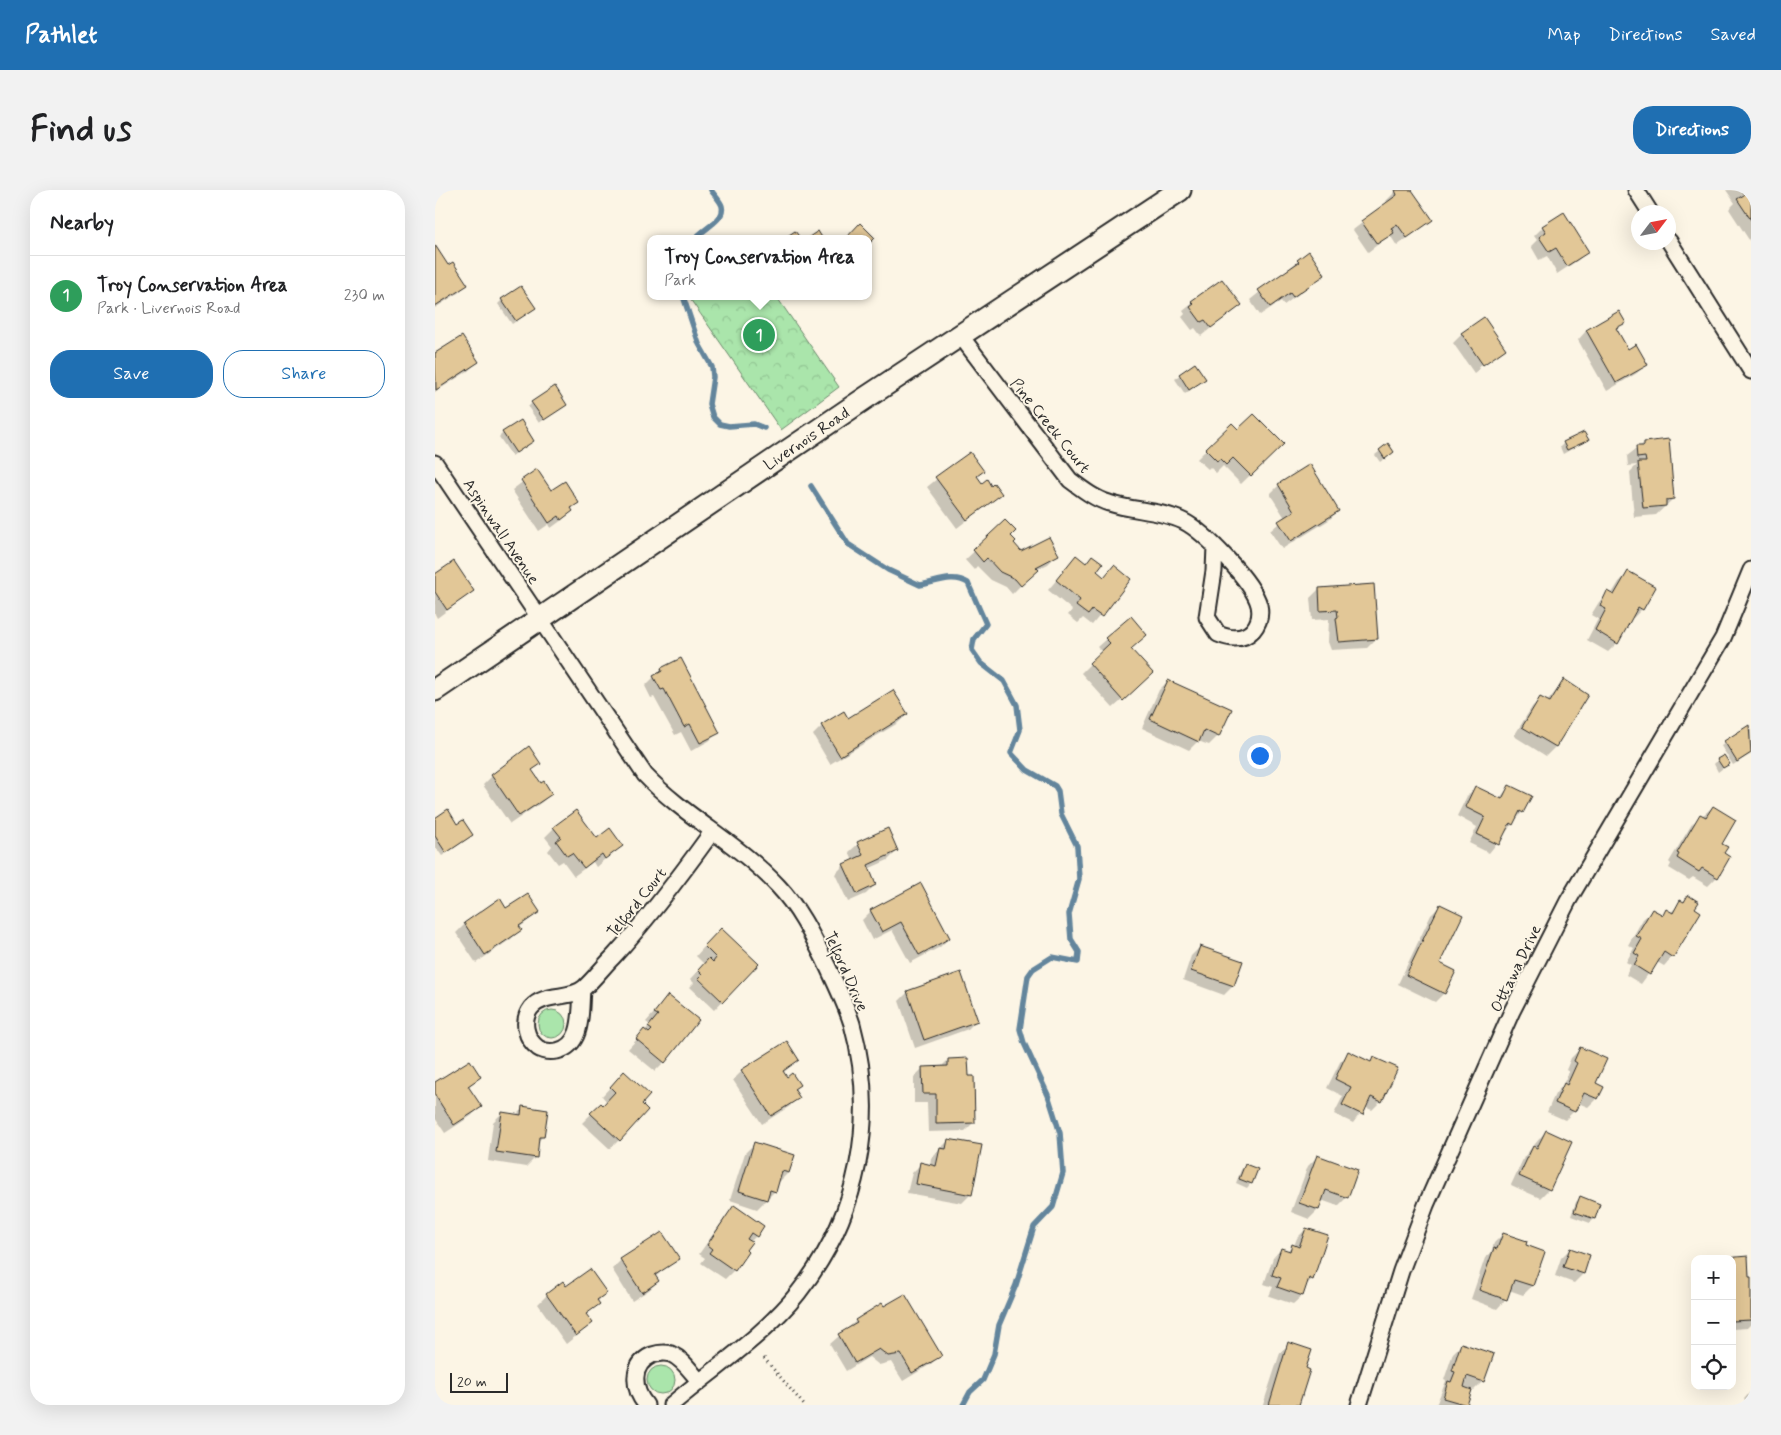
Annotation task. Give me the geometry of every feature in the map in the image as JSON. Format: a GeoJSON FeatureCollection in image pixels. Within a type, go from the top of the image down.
{"type":"FeatureCollection","features":[{"type":"Feature","properties":{"kind":"street","name":"Livernois Road"},"geometry":{"type":"LineString","coordinates":[[435,690],[960,335],[1180,190]]}},
{"type":"Feature","properties":{"kind":"street"},"geometry":{"type":"LineString","coordinates":[[1636,190],[1646,205]]}},
{"type":"Feature","properties":{"kind":"street"},"geometry":{"type":"LineString","coordinates":[[1675,250],[1751,371]]}},
{"type":"Feature","properties":{"kind":"street","name":"Pine Creek Court"},"geometry":{"type":"LineString","coordinates":[[960,335],[1070,480],[1080,488],[1108,503],[1169,515],[1183,521],[1202,533],[1215,546],[1249,586],[1259,606],[1257,624],[1251,632],[1237,639],[1218,634],[1207,617],[1214,576],[1215,546]]}},
{"type":"Feature","properties":{"kind":"street","name":"Aspinwall Avenue"},"geometry":{"type":"LineString","coordinates":[[435,463],[540,619]]}},
{"type":"Feature","properties":{"kind":"street","name":"Ottawa Drive"},"geometry":{"type":"LineString","coordinates":[[1359,1405],[1401,1271],[1426,1205],[1512,1011],[1569,901],[1723,638],[1751,570]]}},
{"type":"Feature","properties":{"kind":"street","name":"Telford Drive"},"geometry":{"type":"LineString","coordinates":[[540,619],[645,775],[663,794],[756,864],[779,886],[806,925],[835,982],[851,1023],[861,1069],[864,1118],[857,1173],[837,1230],[824,1256],[787,1306],[671,1405]]}},
{"type":"Feature","properties":{"kind":"street","name":"Telford Court"},"geometry":{"type":"LineString","coordinates":[[582,990],[649,916],[712,832]]}},
{"type":"Feature","properties":{"kind":"street"},"geometry":{"type":"LineString","coordinates":[[582,990],[578,1032],[574,1040],[563,1049],[555,1052],[544,1051],[538,1048],[528,1035],[526,1027],[527,1014],[532,1007],[547,998],[582,990]]}},
{"type":"Feature","properties":{"kind":"street"},"geometry":{"type":"LineString","coordinates":[[647,1405],[636,1388],[636,1372],[645,1359],[654,1354],[663,1352],[677,1358],[699,1381]]}},
{"type":"Feature","properties":{"kind":"path"},"geometry":{"type":"LineString","coordinates":[[763,1358],[805,1405]]}},
{"type":"Feature","properties":{"kind":"green space"},"geometry":{"type":"Polygon","coordinates":[[[691,300],[779,300],[839,387],[781,430],[691,300]]]}},
{"type":"Feature","properties":{"kind":"green space"},"geometry":{"type":"Polygon","coordinates":[[[552,1010],[562,1014],[566,1024],[562,1034],[552,1038],[542,1034],[538,1024],[542,1014],[552,1010]]]}},
{"type":"Feature","properties":{"kind":"green space"},"geometry":{"type":"Polygon","coordinates":[[[661,1366],[671,1370],[675,1380],[671,1390],[661,1394],[651,1390],[647,1380],[651,1370],[661,1366]]]}},
{"type":"Feature","properties":{"kind":"building"},"geometry":{"type":"Polygon","coordinates":[[[1395,190],[1412,190],[1433,220],[1407,238],[1397,224],[1391,228],[1394,233],[1377,244],[1361,221],[1397,195],[1395,190]]]}},
{"type":"Feature","properties":{"kind":"building"},"geometry":{"type":"Polygon","coordinates":[[[1741,190],[1751,190],[1751,220],[1737,199],[1744,195],[1741,190]]]}},
{"type":"Feature","properties":{"kind":"building"},"geometry":{"type":"Polygon","coordinates":[[[1564,212],[1589,252],[1567,266],[1556,248],[1549,252],[1539,237],[1546,232],[1542,226],[1564,212]]]}},
{"type":"Feature","properties":{"kind":"building"},"geometry":{"type":"Polygon","coordinates":[[[860,223],[872,235],[849,235],[860,223]]]}},
{"type":"Feature","properties":{"kind":"building"},"geometry":{"type":"Polygon","coordinates":[[[795,231],[798,235],[789,235],[795,231]]]}},
{"type":"Feature","properties":{"kind":"building"},"geometry":{"type":"Polygon","coordinates":[[[818,231],[820,235],[812,235],[818,231]]]}},
{"type":"Feature","properties":{"kind":"building"},"geometry":{"type":"Polygon","coordinates":[[[435,245],[448,265],[453,262],[468,285],[435,306],[435,245]]]}},
{"type":"Feature","properties":{"kind":"building"},"geometry":{"type":"Polygon","coordinates":[[[1309,251],[1325,275],[1293,297],[1290,293],[1270,307],[1258,290],[1299,262],[1297,260],[1309,251]]]}},
{"type":"Feature","properties":{"kind":"building"},"geometry":{"type":"Polygon","coordinates":[[[1222,279],[1242,305],[1211,328],[1205,320],[1201,322],[1190,307],[1194,304],[1191,301],[1222,279]]]}},
{"type":"Feature","properties":{"kind":"building"},"geometry":{"type":"Polygon","coordinates":[[[521,286],[536,308],[516,321],[501,299],[521,286]]]}},
{"type":"Feature","properties":{"kind":"building"},"geometry":{"type":"Polygon","coordinates":[[[1619,311],[1626,323],[1616,328],[1628,349],[1636,344],[1648,365],[1616,383],[1586,330],[1619,311]]]}},
{"type":"Feature","properties":{"kind":"building"},"geometry":{"type":"Polygon","coordinates":[[[1484,317],[1506,349],[1483,365],[1461,333],[1484,317]]]}},
{"type":"Feature","properties":{"kind":"building"},"geometry":{"type":"Polygon","coordinates":[[[462,336],[479,362],[436,390],[435,353],[462,336]]]}},
{"type":"Feature","properties":{"kind":"building"},"geometry":{"type":"Polygon","coordinates":[[[1195,363],[1206,379],[1189,390],[1179,374],[1195,363]]]}},
{"type":"Feature","properties":{"kind":"building"},"geometry":{"type":"Polygon","coordinates":[[[555,386],[567,405],[544,420],[531,402],[555,386]]]}},
{"type":"Feature","properties":{"kind":"building"},"geometry":{"type":"Polygon","coordinates":[[[1254,414],[1284,444],[1251,476],[1233,458],[1226,465],[1220,459],[1217,461],[1205,449],[1232,423],[1238,429],[1254,414]]]}},
{"type":"Feature","properties":{"kind":"building"},"geometry":{"type":"Polygon","coordinates":[[[521,420],[534,441],[516,453],[502,432],[521,420]]]}},
{"type":"Feature","properties":{"kind":"building"},"geometry":{"type":"Polygon","coordinates":[[[1584,432],[1589,440],[1567,450],[1563,442],[1584,432]]]}},
{"type":"Feature","properties":{"kind":"building"},"geometry":{"type":"Polygon","coordinates":[[[1669,439],[1674,499],[1666,500],[1666,506],[1643,508],[1638,462],[1646,462],[1645,457],[1637,458],[1636,446],[1644,446],[1644,442],[1669,439]]]}},
{"type":"Feature","properties":{"kind":"building"},"geometry":{"type":"Polygon","coordinates":[[[1388,443],[1394,452],[1385,459],[1379,450],[1388,443]]]}},
{"type":"Feature","properties":{"kind":"building"},"geometry":{"type":"Polygon","coordinates":[[[970,452],[984,471],[977,476],[982,483],[987,479],[991,486],[994,483],[1002,494],[967,520],[935,477],[970,452]]]}},
{"type":"Feature","properties":{"kind":"building"},"geometry":{"type":"Polygon","coordinates":[[[1310,464],[1339,511],[1291,541],[1278,521],[1294,511],[1278,484],[1310,464]]]}},
{"type":"Feature","properties":{"kind":"building"},"geometry":{"type":"Polygon","coordinates":[[[537,469],[551,490],[565,481],[579,503],[571,508],[573,511],[561,520],[559,516],[549,523],[521,480],[537,469]]]}},
{"type":"Feature","properties":{"kind":"building"},"geometry":{"type":"Polygon","coordinates":[[[1005,520],[1016,531],[1011,536],[1021,551],[1049,537],[1059,555],[1036,567],[1039,570],[1021,586],[1015,579],[1000,572],[987,558],[983,562],[973,550],[1005,520]]]}},
{"type":"Feature","properties":{"kind":"building"},"geometry":{"type":"Polygon","coordinates":[[[1076,555],[1086,563],[1092,555],[1103,563],[1097,571],[1104,577],[1114,565],[1131,579],[1102,617],[1092,610],[1088,615],[1076,606],[1080,600],[1056,580],[1076,555]]]}},
{"type":"Feature","properties":{"kind":"building"},"geometry":{"type":"Polygon","coordinates":[[[454,561],[474,591],[447,610],[435,592],[435,574],[454,561]]]}},
{"type":"Feature","properties":{"kind":"building"},"geometry":{"type":"Polygon","coordinates":[[[1628,571],[1656,587],[1643,610],[1638,607],[1618,644],[1595,630],[1606,609],[1600,606],[1607,591],[1614,595],[1628,571]]]}},
{"type":"Feature","properties":{"kind":"building"},"geometry":{"type":"Polygon","coordinates":[[[1374,584],[1378,639],[1339,642],[1337,610],[1320,611],[1319,588],[1374,584]]]}},
{"type":"Feature","properties":{"kind":"building"},"geometry":{"type":"Polygon","coordinates":[[[1131,616],[1147,635],[1131,649],[1153,673],[1123,701],[1089,663],[1110,643],[1105,638],[1131,616]]]}},
{"type":"Feature","properties":{"kind":"building"},"geometry":{"type":"Polygon","coordinates":[[[681,658],[720,733],[700,743],[690,724],[684,727],[664,689],[661,690],[653,676],[662,671],[661,668],[681,658]]]}},
{"type":"Feature","properties":{"kind":"building"},"geometry":{"type":"Polygon","coordinates":[[[1564,679],[1588,695],[1556,747],[1522,727],[1540,697],[1550,702],[1564,679]]]}},
{"type":"Feature","properties":{"kind":"building"},"geometry":{"type":"Polygon","coordinates":[[[1168,680],[1232,709],[1219,737],[1204,730],[1199,742],[1150,719],[1168,680]]]}},
{"type":"Feature","properties":{"kind":"building"},"geometry":{"type":"Polygon","coordinates":[[[893,690],[908,714],[840,756],[821,725],[844,711],[848,718],[893,690]]]}},
{"type":"Feature","properties":{"kind":"building"},"geometry":{"type":"Polygon","coordinates":[[[1749,725],[1751,753],[1737,762],[1724,741],[1749,725]]]}},
{"type":"Feature","properties":{"kind":"building"},"geometry":{"type":"Polygon","coordinates":[[[529,746],[541,764],[532,770],[541,783],[544,781],[552,794],[519,816],[491,775],[529,746]]]}},
{"type":"Feature","properties":{"kind":"building"},"geometry":{"type":"Polygon","coordinates":[[[1724,755],[1730,764],[1723,768],[1717,759],[1724,755]]]}},
{"type":"Feature","properties":{"kind":"building"},"geometry":{"type":"Polygon","coordinates":[[[1509,785],[1532,796],[1523,813],[1520,811],[1513,825],[1510,823],[1499,845],[1477,834],[1485,817],[1465,807],[1475,786],[1502,799],[1509,785]]]}},
{"type":"Feature","properties":{"kind":"building"},"geometry":{"type":"Polygon","coordinates":[[[1713,806],[1736,820],[1722,844],[1728,847],[1724,853],[1730,857],[1718,878],[1702,868],[1699,872],[1677,858],[1679,854],[1677,853],[1700,814],[1706,817],[1713,806]]]}},
{"type":"Feature","properties":{"kind":"building"},"geometry":{"type":"Polygon","coordinates":[[[448,809],[457,824],[463,820],[473,835],[446,853],[435,836],[435,818],[448,809]]]}},
{"type":"Feature","properties":{"kind":"building"},"geometry":{"type":"Polygon","coordinates":[[[576,810],[597,838],[610,828],[623,846],[605,859],[602,854],[584,868],[572,853],[567,856],[556,841],[561,837],[553,827],[576,810]]]}},
{"type":"Feature","properties":{"kind":"building"},"geometry":{"type":"Polygon","coordinates":[[[888,828],[898,851],[868,865],[876,885],[857,894],[843,864],[863,855],[857,842],[888,828]]]}},
{"type":"Feature","properties":{"kind":"building"},"geometry":{"type":"Polygon","coordinates":[[[921,883],[950,938],[919,955],[901,922],[882,932],[870,910],[921,883]]]}},
{"type":"Feature","properties":{"kind":"building"},"geometry":{"type":"Polygon","coordinates":[[[528,894],[540,912],[519,926],[522,930],[485,955],[464,923],[500,898],[506,908],[528,894]]]}},
{"type":"Feature","properties":{"kind":"building"},"geometry":{"type":"Polygon","coordinates":[[[1688,895],[1699,902],[1695,908],[1701,912],[1673,958],[1664,952],[1650,975],[1634,965],[1639,956],[1634,953],[1642,939],[1636,936],[1652,909],[1663,915],[1666,909],[1673,913],[1680,900],[1684,902],[1688,895]]]}},
{"type":"Feature","properties":{"kind":"building"},"geometry":{"type":"Polygon","coordinates":[[[1440,904],[1463,915],[1440,963],[1456,971],[1445,994],[1406,975],[1440,904]]]}},
{"type":"Feature","properties":{"kind":"building"},"geometry":{"type":"Polygon","coordinates":[[[721,928],[759,964],[723,1002],[698,978],[702,974],[698,970],[709,958],[713,962],[716,958],[704,946],[721,928]]]}},
{"type":"Feature","properties":{"kind":"building"},"geometry":{"type":"Polygon","coordinates":[[[1200,946],[1243,961],[1234,986],[1191,971],[1200,946]]]}},
{"type":"Feature","properties":{"kind":"building"},"geometry":{"type":"Polygon","coordinates":[[[961,972],[978,1021],[924,1040],[907,991],[961,972]]]}},
{"type":"Feature","properties":{"kind":"building"},"geometry":{"type":"Polygon","coordinates":[[[668,995],[699,1020],[665,1063],[636,1039],[644,1029],[649,1033],[652,1030],[648,1027],[658,1015],[654,1013],[668,995]]]}},
{"type":"Feature","properties":{"kind":"building"},"geometry":{"type":"Polygon","coordinates":[[[787,1041],[799,1060],[783,1071],[787,1077],[792,1073],[800,1085],[794,1089],[800,1098],[771,1116],[741,1070],[787,1041]]]}},
{"type":"Feature","properties":{"kind":"building"},"geometry":{"type":"Polygon","coordinates":[[[1580,1047],[1607,1059],[1596,1083],[1604,1087],[1598,1099],[1584,1093],[1575,1112],[1555,1103],[1564,1083],[1567,1085],[1577,1063],[1574,1061],[1580,1047]]]}},
{"type":"Feature","properties":{"kind":"building"},"geometry":{"type":"Polygon","coordinates":[[[1348,1051],[1371,1062],[1373,1057],[1398,1068],[1382,1102],[1371,1097],[1363,1115],[1342,1105],[1351,1087],[1335,1079],[1348,1051]]]}},
{"type":"Feature","properties":{"kind":"building"},"geometry":{"type":"Polygon","coordinates":[[[968,1058],[969,1076],[974,1076],[975,1123],[936,1124],[936,1094],[923,1094],[922,1067],[948,1066],[948,1059],[968,1058]]]}},
{"type":"Feature","properties":{"kind":"building"},"geometry":{"type":"Polygon","coordinates":[[[470,1060],[481,1077],[468,1086],[482,1107],[454,1125],[435,1095],[435,1082],[470,1060]]]}},
{"type":"Feature","properties":{"kind":"building"},"geometry":{"type":"Polygon","coordinates":[[[624,1071],[650,1095],[642,1104],[648,1110],[620,1141],[590,1113],[601,1103],[603,1105],[615,1092],[610,1087],[624,1071]]]}},
{"type":"Feature","properties":{"kind":"building"},"geometry":{"type":"Polygon","coordinates":[[[522,1106],[548,1110],[544,1137],[539,1137],[537,1158],[496,1152],[502,1112],[521,1115],[522,1106]]]}},
{"type":"Feature","properties":{"kind":"building"},"geometry":{"type":"Polygon","coordinates":[[[1546,1130],[1572,1142],[1550,1190],[1519,1176],[1533,1146],[1537,1148],[1546,1130]]]}},
{"type":"Feature","properties":{"kind":"building"},"geometry":{"type":"Polygon","coordinates":[[[948,1139],[982,1145],[972,1195],[916,1184],[920,1162],[936,1166],[940,1148],[946,1149],[948,1139]]]}},
{"type":"Feature","properties":{"kind":"building"},"geometry":{"type":"Polygon","coordinates":[[[754,1142],[795,1155],[789,1173],[782,1171],[776,1192],[770,1190],[767,1200],[739,1191],[754,1142]]]}},
{"type":"Feature","properties":{"kind":"building"},"geometry":{"type":"Polygon","coordinates":[[[1317,1155],[1358,1170],[1348,1198],[1326,1190],[1319,1210],[1299,1203],[1317,1155]]]}},
{"type":"Feature","properties":{"kind":"building"},"geometry":{"type":"Polygon","coordinates":[[[1245,1164],[1258,1169],[1252,1184],[1239,1179],[1245,1164]]]}},
{"type":"Feature","properties":{"kind":"building"},"geometry":{"type":"Polygon","coordinates":[[[1580,1196],[1600,1204],[1595,1219],[1574,1212],[1580,1196]]]}},
{"type":"Feature","properties":{"kind":"building"},"geometry":{"type":"Polygon","coordinates":[[[734,1205],[764,1226],[757,1237],[751,1233],[747,1239],[752,1242],[746,1250],[748,1252],[735,1271],[709,1253],[712,1249],[707,1245],[734,1205]]]}},
{"type":"Feature","properties":{"kind":"building"},"geometry":{"type":"Polygon","coordinates":[[[1306,1228],[1328,1235],[1313,1280],[1309,1278],[1303,1296],[1277,1287],[1281,1278],[1272,1275],[1281,1248],[1290,1251],[1292,1244],[1299,1247],[1306,1228]]]}},
{"type":"Feature","properties":{"kind":"building"},"geometry":{"type":"Polygon","coordinates":[[[662,1232],[680,1259],[655,1275],[659,1281],[642,1293],[620,1259],[662,1232]]]}},
{"type":"Feature","properties":{"kind":"building"},"geometry":{"type":"Polygon","coordinates":[[[1503,1233],[1527,1241],[1526,1245],[1545,1252],[1533,1286],[1514,1280],[1507,1300],[1479,1290],[1494,1248],[1497,1249],[1503,1233]]]}},
{"type":"Feature","properties":{"kind":"building"},"geometry":{"type":"Polygon","coordinates":[[[1570,1248],[1590,1255],[1584,1274],[1563,1267],[1570,1248]]]}},
{"type":"Feature","properties":{"kind":"building"},"geometry":{"type":"Polygon","coordinates":[[[1748,1256],[1749,1277],[1751,1277],[1751,1320],[1736,1321],[1736,1257],[1748,1256]]]}},
{"type":"Feature","properties":{"kind":"building"},"geometry":{"type":"Polygon","coordinates":[[[590,1269],[607,1293],[597,1300],[600,1304],[586,1314],[593,1323],[576,1336],[546,1294],[563,1281],[566,1286],[590,1269]]]}},
{"type":"Feature","properties":{"kind":"building"},"geometry":{"type":"Polygon","coordinates":[[[905,1294],[942,1356],[912,1373],[901,1354],[888,1356],[879,1349],[855,1363],[838,1334],[857,1323],[855,1320],[882,1303],[884,1306],[905,1294]]]}},
{"type":"Feature","properties":{"kind":"building"},"geometry":{"type":"Polygon","coordinates":[[[1288,1342],[1312,1350],[1306,1368],[1310,1370],[1299,1405],[1269,1405],[1288,1342]]]}},
{"type":"Feature","properties":{"kind":"building"},"geometry":{"type":"Polygon","coordinates":[[[1461,1343],[1494,1354],[1484,1382],[1467,1376],[1464,1387],[1472,1390],[1467,1405],[1443,1398],[1448,1381],[1451,1382],[1455,1372],[1452,1371],[1461,1343]]]}},
{"type":"Feature","properties":{"kind":"waterway"},"geometry":{"type":"LineString","coordinates":[[698,235],[717,220],[722,211],[721,204],[711,190]]}},
{"type":"Feature","properties":{"kind":"waterway"},"geometry":{"type":"LineString","coordinates":[[684,300],[699,344],[712,367],[713,377],[709,404],[713,417],[720,424],[729,426],[754,424],[764,428]]}},
{"type":"Feature","properties":{"kind":"waterway"},"geometry":{"type":"LineString","coordinates":[[811,486],[848,544],[888,570],[920,585],[944,579],[956,579],[968,583],[986,624],[974,639],[972,650],[981,663],[1004,681],[1017,705],[1020,730],[1011,753],[1027,770],[1055,786],[1058,791],[1061,814],[1077,846],[1079,879],[1069,914],[1071,939],[1079,952],[1078,962],[1052,957],[1033,969],[1028,976],[1020,1029],[1024,1043],[1048,1095],[1060,1133],[1063,1173],[1053,1207],[1034,1227],[1016,1285],[999,1325],[994,1354],[983,1380],[970,1392],[963,1405]]}},
{"type":"Feature","properties":{"kind":"place","name":"Troy Conservation Area"},"geometry":{"type":"Point","coordinates":[759,335]}}]}
